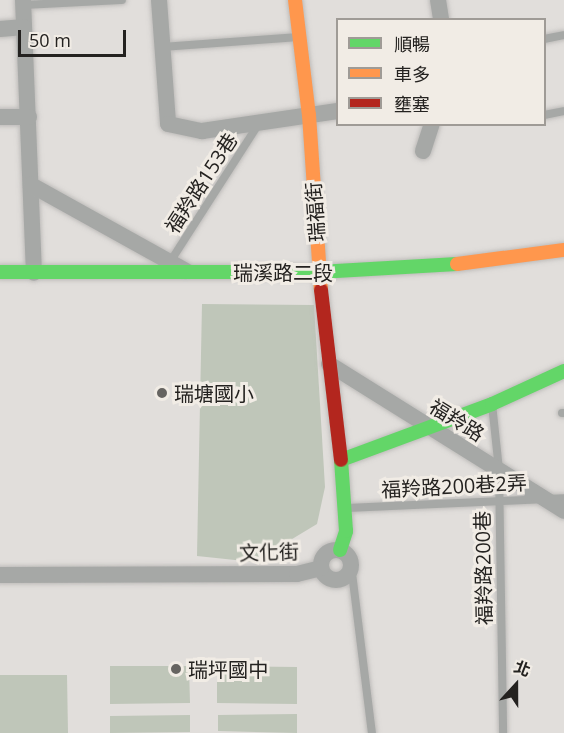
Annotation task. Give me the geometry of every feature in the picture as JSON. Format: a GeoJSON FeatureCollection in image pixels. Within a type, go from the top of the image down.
{"type":"FeatureCollection","features":[{"type":"Feature","properties":{"kind":"street"},"geometry":{"type":"LineString","coordinates":[[159,0],[168,124],[202,131],[336,111]]}},
{"type":"Feature","properties":{"kind":"street","name":"瑞福街"},"geometry":{"type":"LineString","coordinates":[[295,0],[309,115],[319,272],[341,460]]}},
{"type":"Feature","properties":{"kind":"street"},"geometry":{"type":"LineString","coordinates":[[438,0],[441,18]]}},
{"type":"Feature","properties":{"kind":"street"},"geometry":{"type":"LineString","coordinates":[[23,3],[34,273]]}},
{"type":"Feature","properties":{"kind":"street"},"geometry":{"type":"LineString","coordinates":[[0,29],[24,27]]}},
{"type":"Feature","properties":{"kind":"street"},"geometry":{"type":"LineString","coordinates":[[0,117],[29,117]]}},
{"type":"Feature","properties":{"kind":"street"},"geometry":{"type":"LineString","coordinates":[[423,151],[431,126]]}},
{"type":"Feature","properties":{"kind":"street"},"geometry":{"type":"LineString","coordinates":[[31,185],[187,272]]}},
{"type":"Feature","properties":{"kind":"street","name":"瑞溪路二段"},"geometry":{"type":"LineString","coordinates":[[0,272],[319,272],[477,263],[564,250]]}},
{"type":"Feature","properties":{"kind":"street","name":"福羚路"},"geometry":{"type":"LineString","coordinates":[[329,364],[564,511]]}},
{"type":"Feature","properties":{"kind":"street"},"geometry":{"type":"LineString","coordinates":[[321,568],[326,576],[340,580],[348,574],[351,565],[348,556],[340,550],[346,531],[341,460],[492,404],[564,371]]}},
{"type":"Feature","properties":{"kind":"street","name":"文化街"},"geometry":{"type":"LineString","coordinates":[[0,574],[286,575],[321,568],[326,554],[340,550]]}},
{"type":"Feature","properties":{"kind":"lane"},"geometry":{"type":"LineString","coordinates":[[23,3],[122,0]]}},
{"type":"Feature","properties":{"kind":"lane"},"geometry":{"type":"LineString","coordinates":[[546,39],[564,35]]}},
{"type":"Feature","properties":{"kind":"lane"},"geometry":{"type":"LineString","coordinates":[[162,47],[300,37]]}},
{"type":"Feature","properties":{"kind":"lane"},"geometry":{"type":"LineString","coordinates":[[546,115],[564,111]]}},
{"type":"Feature","properties":{"kind":"lane","name":"福羚路153巷"},"geometry":{"type":"LineString","coordinates":[[170,262],[260,122]]}},
{"type":"Feature","properties":{"kind":"lane","name":"福羚路200巷"},"geometry":{"type":"LineString","coordinates":[[492,404],[499,470],[503,733]]}},
{"type":"Feature","properties":{"kind":"lane","name":"福羚路200巷2弄"},"geometry":{"type":"LineString","coordinates":[[346,508],[564,498]]}},
{"type":"Feature","properties":{"kind":"lane"},"geometry":{"type":"LineString","coordinates":[[351,565],[372,733]]}},
{"type":"Feature","properties":{"kind":"shaded area"},"geometry":{"type":"Polygon","coordinates":[[[202,304],[314,305],[325,487],[317,524],[254,562],[197,556],[202,304]]]}},
{"type":"Feature","properties":{"kind":"shaded area"},"geometry":{"type":"Polygon","coordinates":[[[110,666],[189,666],[190,703],[110,704],[110,666]]]}},
{"type":"Feature","properties":{"kind":"shaded area"},"geometry":{"type":"Polygon","coordinates":[[[217,666],[297,667],[297,704],[217,703],[217,666]]]}},
{"type":"Feature","properties":{"kind":"shaded area"},"geometry":{"type":"Polygon","coordinates":[[[0,675],[67,675],[68,733],[0,733],[0,675]]]}},
{"type":"Feature","properties":{"kind":"shaded area"},"geometry":{"type":"Polygon","coordinates":[[[297,714],[297,733],[218,731],[218,715],[297,714]]]}},
{"type":"Feature","properties":{"kind":"shaded area"},"geometry":{"type":"Polygon","coordinates":[[[190,715],[190,732],[110,733],[110,716],[190,715]]]}},
{"type":"Feature","properties":{"kind":"traffic: fast"},"geometry":{"type":"LineString","coordinates":[[0,272],[319,272],[457,264]]}},
{"type":"Feature","properties":{"kind":"traffic: fast"},"geometry":{"type":"LineString","coordinates":[[340,550],[346,531],[341,460],[492,404],[564,371]]}},
{"type":"Feature","properties":{"kind":"traffic: slow"},"geometry":{"type":"LineString","coordinates":[[295,0],[309,115],[321,290]]}},
{"type":"Feature","properties":{"kind":"traffic: slow"},"geometry":{"type":"LineString","coordinates":[[457,264],[564,250]]}},
{"type":"Feature","properties":{"kind":"traffic: jam"},"geometry":{"type":"LineString","coordinates":[[321,290],[341,460]]}},
{"type":"Feature","properties":{"kind":"place","name":"瑞塘國小"},"geometry":{"type":"Point","coordinates":[162,393]}},
{"type":"Feature","properties":{"kind":"place","name":"瑞坪國中"},"geometry":{"type":"Point","coordinates":[176,669]}}]}
